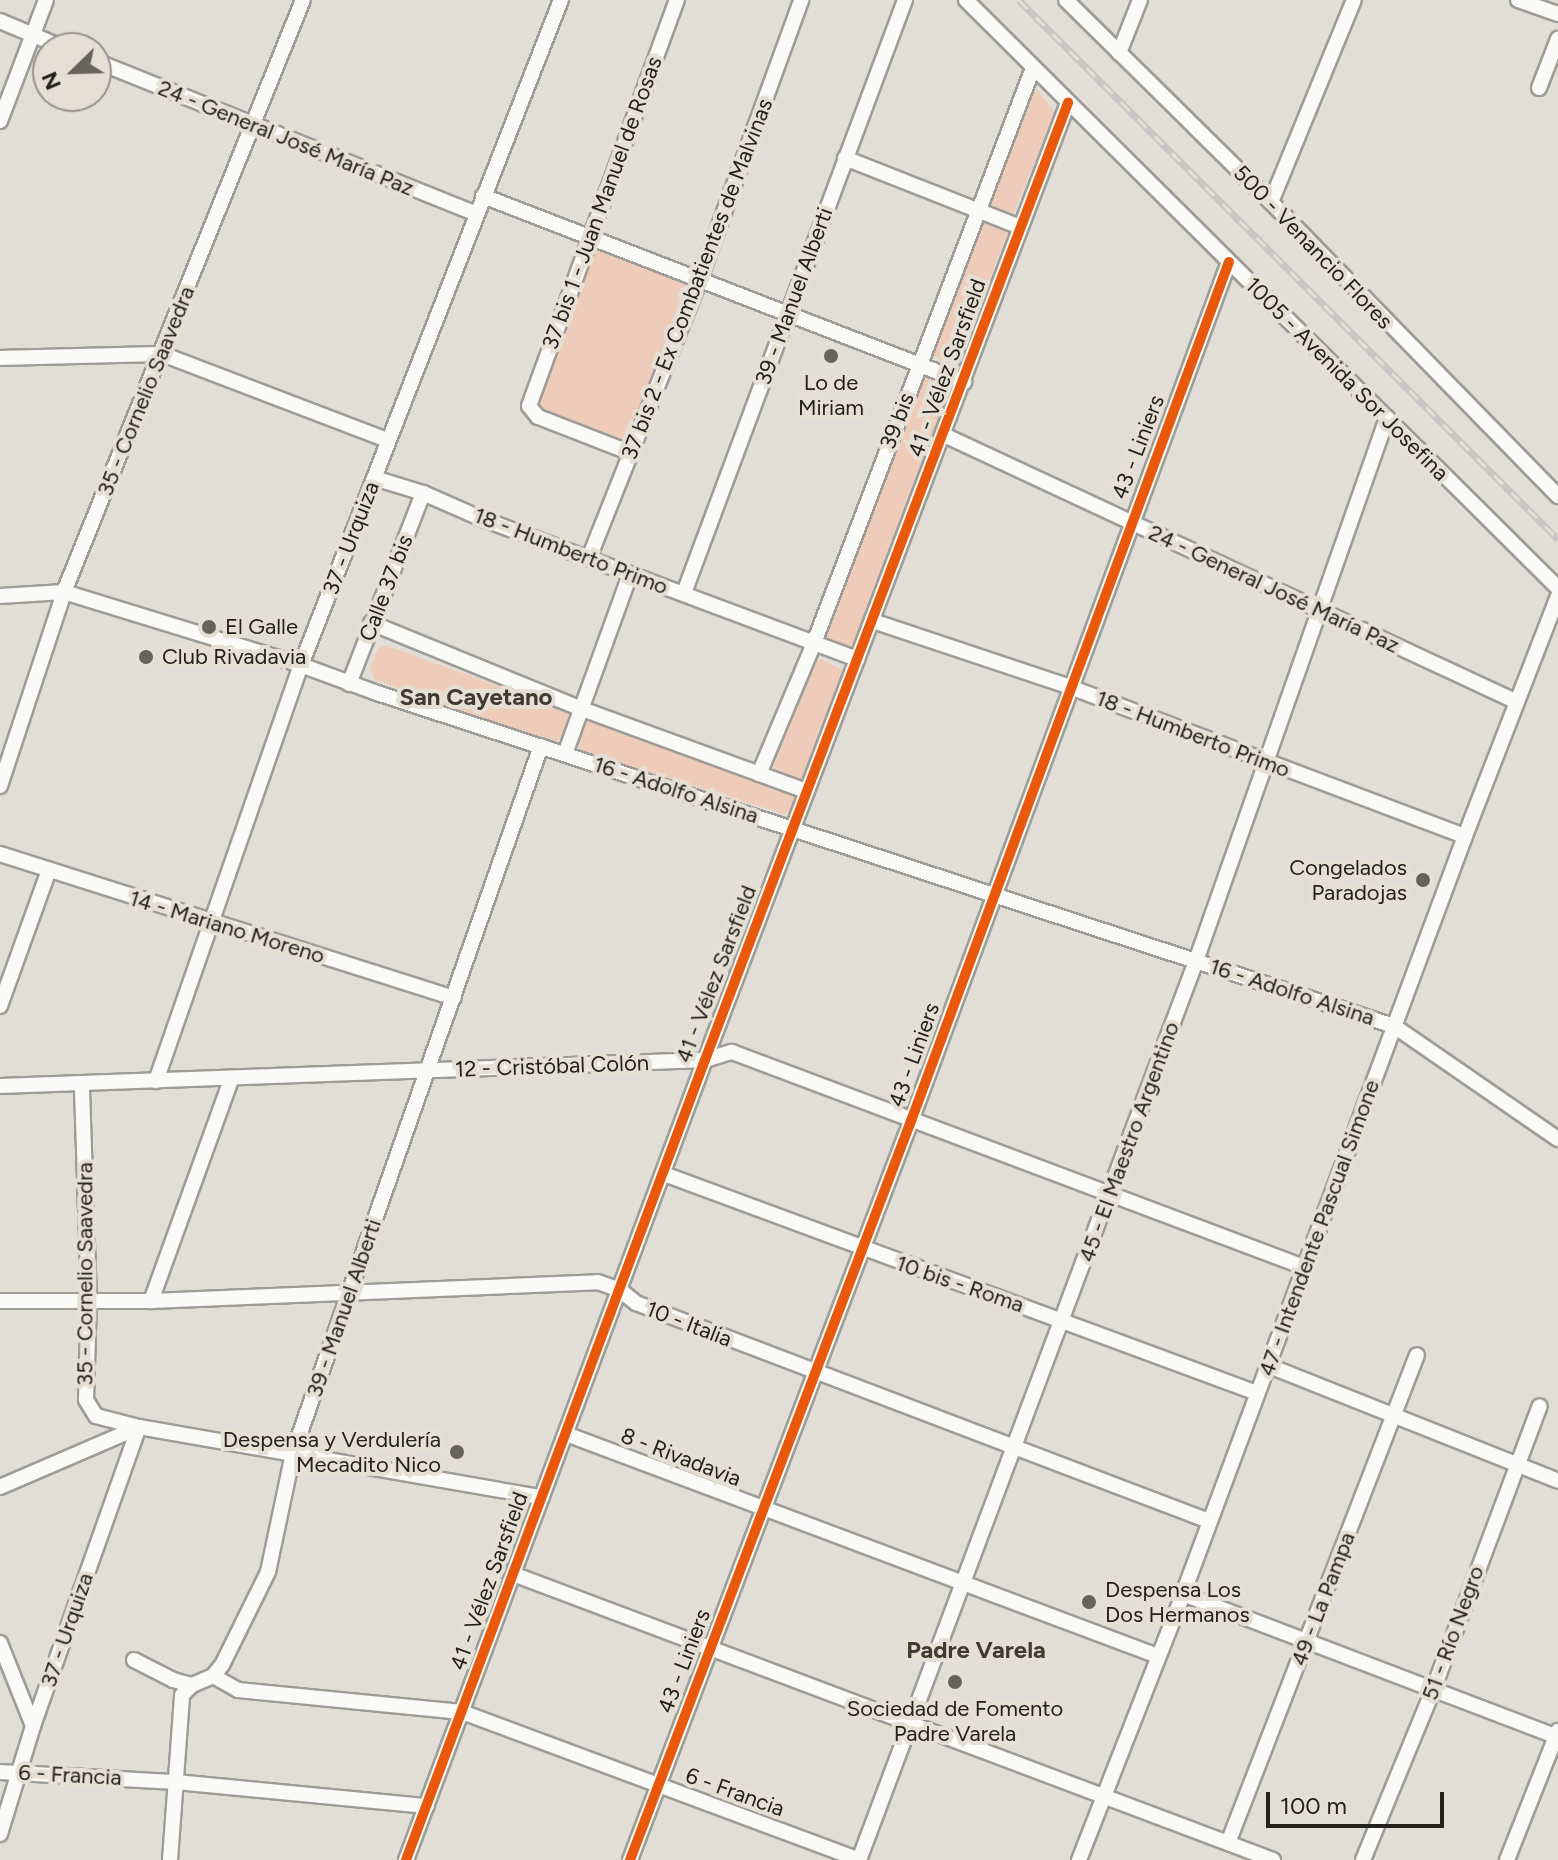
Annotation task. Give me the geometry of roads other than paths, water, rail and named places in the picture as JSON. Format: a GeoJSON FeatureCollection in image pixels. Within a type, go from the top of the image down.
{"type":"FeatureCollection","features":[{"type":"Feature","properties":{"kind":"street"},"geometry":{"type":"LineString","coordinates":[[0,121],[46,0]]}},
{"type":"Feature","properties":{"kind":"street","name":"35 - Cornelio Saavedra"},"geometry":{"type":"LineString","coordinates":[[0,786],[64,592],[303,0]]}},
{"type":"Feature","properties":{"kind":"street","name":"37 - Urquiza"},"geometry":{"type":"LineString","coordinates":[[156,1081],[301,665],[561,0]]}},
{"type":"Feature","properties":{"kind":"street","name":"37 bis 1 - Juan Manuel de Rosas"},"geometry":{"type":"LineString","coordinates":[[631,453],[538,417],[529,406],[677,0]]}},
{"type":"Feature","properties":{"kind":"street","name":"37 bis 2 - Ex Combatientes de Malvinas"},"geometry":{"type":"LineString","coordinates":[[589,558],[699,281],[801,0]]}},
{"type":"Feature","properties":{"kind":"street","name":"39 - Manuel Alberti"},"geometry":{"type":"LineString","coordinates":[[684,593],[905,0]]}},
{"type":"Feature","properties":{"kind":"street","name":"1005 - Avenida Sor Josefina"},"geometry":{"type":"LineString","coordinates":[[966,0],[1558,588]]}},
{"type":"Feature","properties":{"kind":"street","name":"500 - Venancio Flores"},"geometry":{"type":"LineString","coordinates":[[1066,0],[1271,202],[1558,496]]}},
{"type":"Feature","properties":{"kind":"street"},"geometry":{"type":"LineString","coordinates":[[1119,53],[1140,0]]}},
{"type":"Feature","properties":{"kind":"street"},"geometry":{"type":"LineString","coordinates":[[1271,202],[1354,0]]}},
{"type":"Feature","properties":{"kind":"street"},"geometry":{"type":"LineString","coordinates":[[1518,0],[1558,14]]}},
{"type":"Feature","properties":{"kind":"street"},"geometry":{"type":"LineString","coordinates":[[0,21],[31,35]]}},
{"type":"Feature","properties":{"kind":"street"},"geometry":{"type":"LineString","coordinates":[[1539,88],[1558,39]]}},
{"type":"Feature","properties":{"kind":"street","name":"24 - General José María Paz"},"geometry":{"type":"LineString","coordinates":[[112,68],[253,127],[476,214]]}},
{"type":"Feature","properties":{"kind":"street","name":"39 bis"},"geometry":{"type":"LineString","coordinates":[[759,774],[814,643],[1033,68]]}},
{"type":"Feature","properties":{"kind":"street","name":"41 - Vélez Sarsfield"},"geometry":{"type":"LineString","coordinates":[[406,1860],[806,791],[1068,103]]}},
{"type":"Feature","properties":{"kind":"street"},"geometry":{"type":"LineString","coordinates":[[845,158],[1020,227]]}},
{"type":"Feature","properties":{"kind":"street"},"geometry":{"type":"LineString","coordinates":[[483,196],[964,382]]}},
{"type":"Feature","properties":{"kind":"street","name":"43 - Liniers"},"geometry":{"type":"LineString","coordinates":[[630,1860],[911,1121],[1229,262]]}},
{"type":"Feature","properties":{"kind":"street"},"geometry":{"type":"LineString","coordinates":[[0,358],[162,354],[387,440]]}},
{"type":"Feature","properties":{"kind":"street","name":"45 - El Maestro Argentino"},"geometry":{"type":"LineString","coordinates":[[859,1860],[1196,961],[1264,760],[1387,418]]}},
{"type":"Feature","properties":{"kind":"street","name":"24 - General José María Paz"},"geometry":{"type":"LineString","coordinates":[[944,435],[1517,702]]}},
{"type":"Feature","properties":{"kind":"street","name":"18 - Humberto Primo"},"geometry":{"type":"LineString","coordinates":[[374,478],[423,493],[858,659]]}},
{"type":"Feature","properties":{"kind":"street","name":"Calle 37 bis"},"geometry":{"type":"LineString","coordinates":[[349,684],[423,493]]}},
{"type":"Feature","properties":{"kind":"street"},"geometry":{"type":"LineString","coordinates":[[565,754],[630,574]]}},
{"type":"Feature","properties":{"kind":"street","name":"16 - Adolfo Alsina"},"geometry":{"type":"LineString","coordinates":[[0,596],[64,592],[301,665],[349,684],[1394,1026],[1558,1139]]}},
{"type":"Feature","properties":{"kind":"street","name":"47 - Intendente Pascual Simone"},"geometry":{"type":"LineString","coordinates":[[1079,1860],[1183,1594],[1465,836],[1558,596]]}},
{"type":"Feature","properties":{"kind":"street","name":"18 - Humberto Primo"},"geometry":{"type":"LineString","coordinates":[[873,621],[1070,687],[1465,836]]}},
{"type":"Feature","properties":{"kind":"street"},"geometry":{"type":"LineString","coordinates":[[371,623],[582,709],[806,791]]}},
{"type":"Feature","properties":{"kind":"street","name":"39 - Manuel Alberti"},"geometry":{"type":"LineString","coordinates":[[213,1676],[234,1644],[268,1572],[293,1453],[541,746]]}},
{"type":"Feature","properties":{"kind":"street","name":"14 - Mariano Moreno"},"geometry":{"type":"LineString","coordinates":[[0,854],[454,998]]}},
{"type":"Feature","properties":{"kind":"street"},"geometry":{"type":"LineString","coordinates":[[0,1006],[49,870]]}},
{"type":"Feature","properties":{"kind":"street","name":"12 - Cristóbal Colón"},"geometry":{"type":"LineString","coordinates":[[0,1086],[231,1080],[705,1060],[732,1052],[1304,1267]]}},
{"type":"Feature","properties":{"kind":"street"},"geometry":{"type":"LineString","coordinates":[[151,1301],[231,1080]]}},
{"type":"Feature","properties":{"kind":"street","name":"35 - Cornelio Saavedra"},"geometry":{"type":"LineString","coordinates":[[82,1085],[89,1301],[86,1400],[96,1416],[139,1427]]}},
{"type":"Feature","properties":{"kind":"street","name":"10 bis - Roma"},"geometry":{"type":"LineString","coordinates":[[664,1174],[1257,1393]]}},
{"type":"Feature","properties":{"kind":"street","name":"10 - Italia"},"geometry":{"type":"LineString","coordinates":[[0,1301],[151,1301],[598,1282],[620,1290],[636,1303],[1209,1521]]}},
{"type":"Feature","properties":{"kind":"street","name":"49 - La Pampa"},"geometry":{"type":"LineString","coordinates":[[1228,1843],[1417,1355]]}},
{"type":"Feature","properties":{"kind":"street"},"geometry":{"type":"LineString","coordinates":[[1267,1365],[1558,1481]]}},
{"type":"Feature","properties":{"kind":"street","name":"51 - Río Negro"},"geometry":{"type":"LineString","coordinates":[[1363,1860],[1433,1690],[1540,1406]]}},
{"type":"Feature","properties":{"kind":"street"},"geometry":{"type":"LineString","coordinates":[[0,1487],[139,1427],[542,1497]]}},
{"type":"Feature","properties":{"kind":"street","name":"37 - Urquiza"},"geometry":{"type":"LineString","coordinates":[[0,1834],[33,1726],[139,1427]]}},
{"type":"Feature","properties":{"kind":"street","name":"8 - Rivadavia"},"geometry":{"type":"LineString","coordinates":[[566,1434],[1158,1656]]}},
{"type":"Feature","properties":{"kind":"street"},"geometry":{"type":"LineString","coordinates":[[513,1574],[1106,1794],[1273,1860]]}},
{"type":"Feature","properties":{"kind":"street"},"geometry":{"type":"LineString","coordinates":[[1183,1594],[1557,1735],[1507,1860]]}},
{"type":"Feature","properties":{"kind":"street"},"geometry":{"type":"LineString","coordinates":[[0,1643],[33,1726]]}},
{"type":"Feature","properties":{"kind":"street"},"geometry":{"type":"LineString","coordinates":[[134,1660],[173,1680],[192,1685]]}},
{"type":"Feature","properties":{"kind":"street"},"geometry":{"type":"LineString","coordinates":[[170,1860],[182,1695],[192,1685],[213,1676]]}},
{"type":"Feature","properties":{"kind":"street","name":"6 - Francia"},"geometry":{"type":"LineString","coordinates":[[213,1676],[238,1690],[462,1712],[859,1860]]}},
{"type":"Feature","properties":{"kind":"street","name":"6 - Francia"},"geometry":{"type":"LineString","coordinates":[[0,1772],[176,1782],[427,1806]]}},
{"type":"Feature","properties":{"kind":"railway"},"geometry":{"type":"LineString","coordinates":[[1019,0],[1558,539]]}},
{"type":"Feature","properties":{"kind":"place","name":"Lo de Miriam"},"geometry":{"type":"Point","coordinates":[831,356]}},
{"type":"Feature","properties":{"kind":"place","name":"El Galle"},"geometry":{"type":"Point","coordinates":[209,627]}},
{"type":"Feature","properties":{"kind":"place","name":"Club Rivadavia"},"geometry":{"type":"Point","coordinates":[146,657]}},
{"type":"Feature","properties":{"kind":"place","name":"Congelados Paradojas"},"geometry":{"type":"Point","coordinates":[1423,880]}},
{"type":"Feature","properties":{"kind":"place","name":"Despensa y Verdulería Mecadito Nico"},"geometry":{"type":"Point","coordinates":[457,1452]}},
{"type":"Feature","properties":{"kind":"place","name":"Despensa Los Dos Hermanos"},"geometry":{"type":"Point","coordinates":[1089,1602]}},
{"type":"Feature","properties":{"kind":"place","name":"Sociedad de Fomento Padre Varela"},"geometry":{"type":"Point","coordinates":[955,1682]}},
{"type":"Feature","properties":{"kind":"district","name":"San Cayetano"},"geometry":{"type":"Point","coordinates":[476,697]}},
{"type":"Feature","properties":{"kind":"district","name":"Padre Varela"},"geometry":{"type":"Point","coordinates":[976,1650]}}]}
